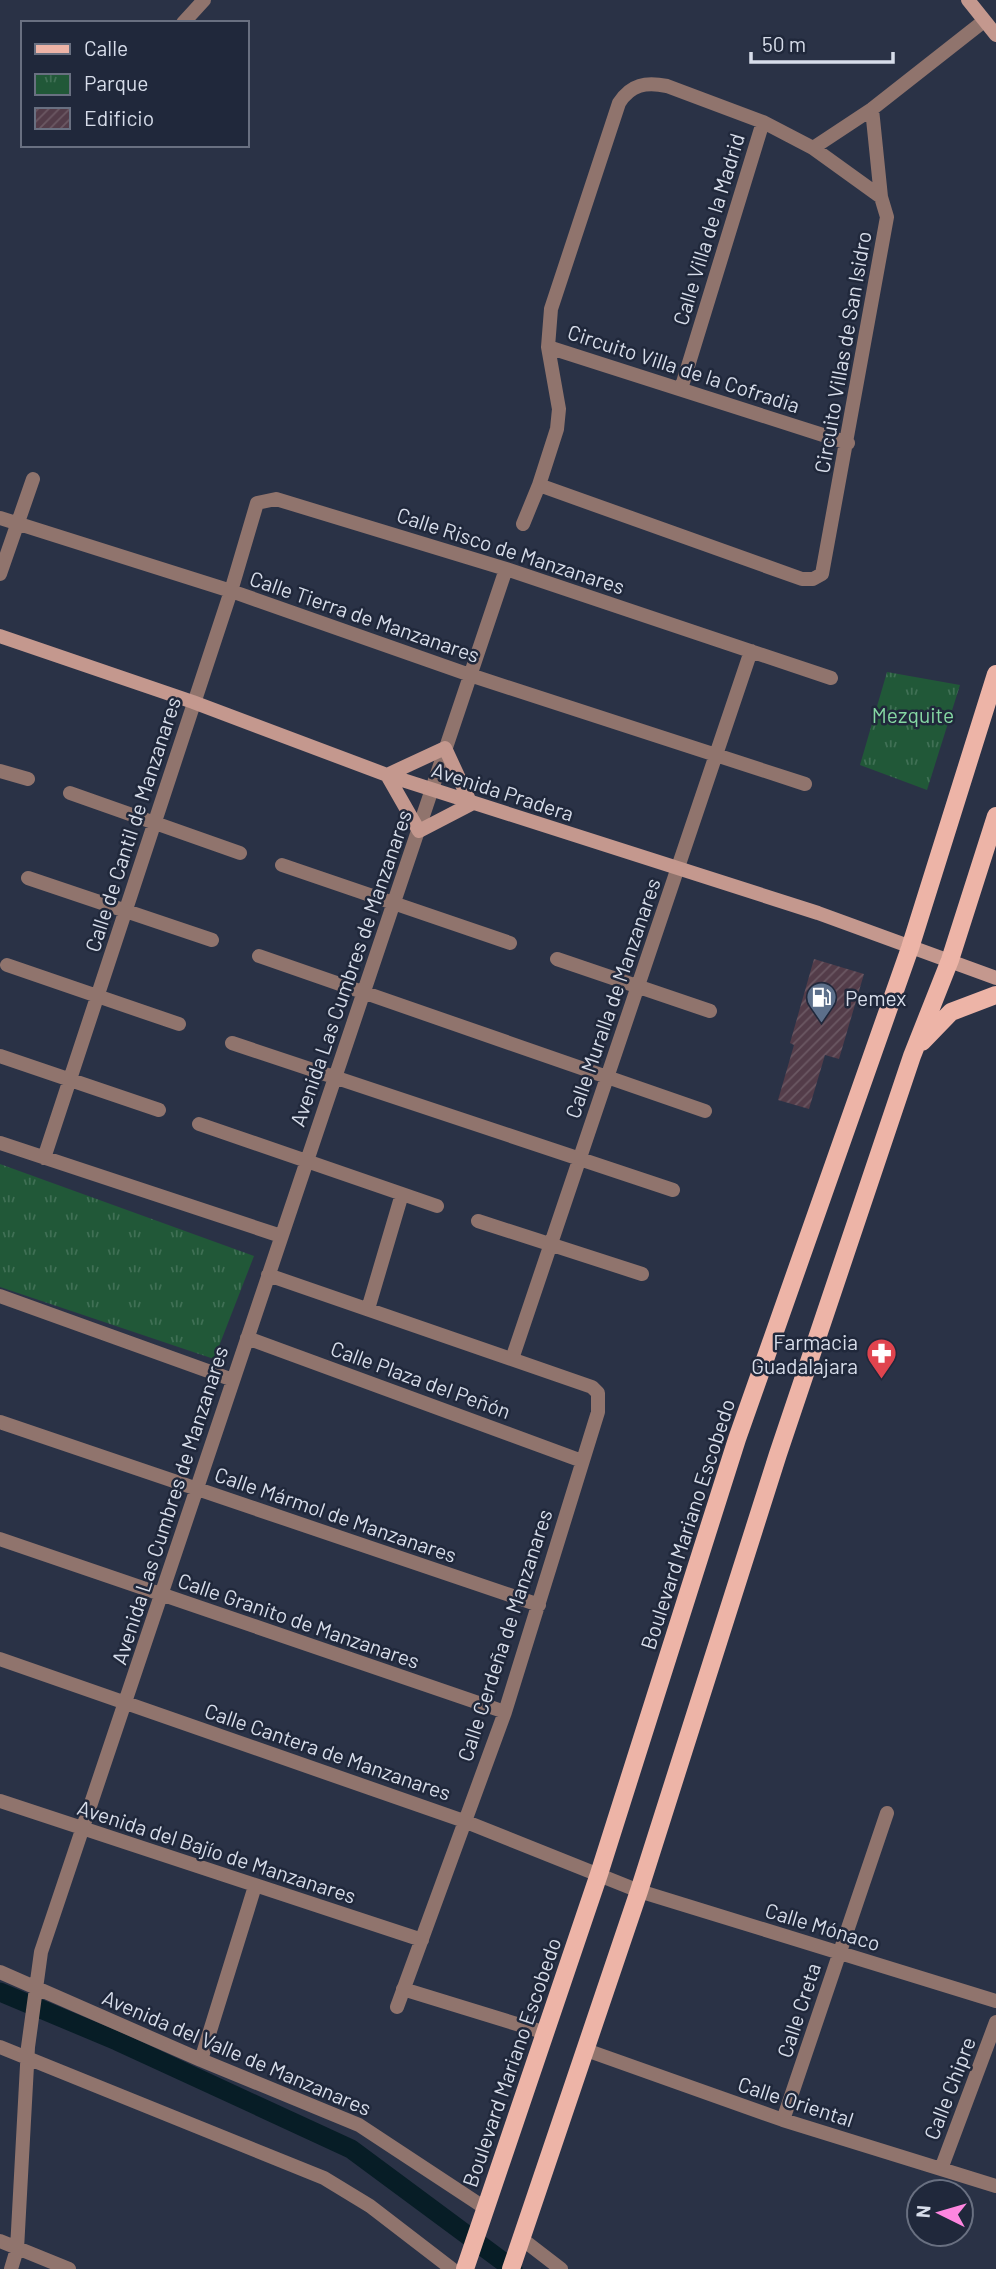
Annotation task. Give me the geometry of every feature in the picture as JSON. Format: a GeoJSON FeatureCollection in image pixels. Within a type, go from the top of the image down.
{"type":"FeatureCollection","features":[{"type":"Feature","properties":{"kind":"main road","name":"Boulevard Mariano Escobedo"},"geometry":{"type":"LineString","coordinates":[[461,2267],[482,2215],[599,1874],[737,1439],[910,947],[996,674]]}},
{"type":"Feature","properties":{"kind":"main road"},"geometry":{"type":"LineString","coordinates":[[511,2269],[639,1891],[778,1454],[912,1056],[950,960],[996,816]]}},
{"type":"Feature","properties":{"kind":"main road"},"geometry":{"type":"LineString","coordinates":[[912,1056],[933,1028],[951,1012],[996,995]]}},
{"type":"Feature","properties":{"kind":"street"},"geometry":{"type":"LineString","coordinates":[[185,21],[204,0]]}},
{"type":"Feature","properties":{"kind":"street"},"geometry":{"type":"LineString","coordinates":[[968,0],[996,35]]}},
{"type":"Feature","properties":{"kind":"street"},"geometry":{"type":"LineString","coordinates":[[813,148],[872,109],[984,21]]}},
{"type":"Feature","properties":{"kind":"street"},"geometry":{"type":"LineString","coordinates":[[523,524],[557,429],[559,409],[548,347],[548,328],[556,286],[619,103],[626,92],[651,83],[667,86],[763,122],[813,148],[881,198]]}},
{"type":"Feature","properties":{"kind":"street","name":"Circuito Villas de San Isidro"},"geometry":{"type":"LineString","coordinates":[[539,485],[802,579],[813,579],[822,574],[848,443],[887,217],[881,198],[872,109]]}},
{"type":"Feature","properties":{"kind":"street","name":"Calle Villa de la Madrid"},"geometry":{"type":"LineString","coordinates":[[681,389],[763,122]]}},
{"type":"Feature","properties":{"kind":"street","name":"Circuito Villa de la Cofradia"},"geometry":{"type":"LineString","coordinates":[[548,347],[848,443]]}},
{"type":"Feature","properties":{"kind":"street"},"geometry":{"type":"LineString","coordinates":[[0,574],[33,479]]}},
{"type":"Feature","properties":{"kind":"street","name":"Calle Risco de Manzanares"},"geometry":{"type":"LineString","coordinates":[[257,503],[276,499],[506,569],[831,678]]}},
{"type":"Feature","properties":{"kind":"street","name":"Calle de Cantil de Manzanares"},"geometry":{"type":"LineString","coordinates":[[44,1158],[231,592],[257,503]]}},
{"type":"Feature","properties":{"kind":"street","name":"Calle Tierra de Manzanares"},"geometry":{"type":"LineString","coordinates":[[0,518],[231,592],[470,676],[805,784]]}},
{"type":"Feature","properties":{"kind":"street","name":"Avenida Las Cumbres de Manzanares"},"geometry":{"type":"LineString","coordinates":[[10,2269],[17,2249],[28,2054],[41,1952],[506,569]]}},
{"type":"Feature","properties":{"kind":"street","name":"Avenida Pradera"},"geometry":{"type":"LineString","coordinates":[[0,636],[193,702],[471,804],[818,913],[996,978]]}},
{"type":"Feature","properties":{"kind":"street","name":"Calle Muralla de Manzanares"},"geometry":{"type":"LineString","coordinates":[[512,1359],[751,651]]}},
{"type":"Feature","properties":{"kind":"street"},"geometry":{"type":"LineString","coordinates":[[445,748],[471,804],[419,831],[387,775],[445,748]]}},
{"type":"Feature","properties":{"kind":"street"},"geometry":{"type":"LineString","coordinates":[[0,771],[28,779]]}},
{"type":"Feature","properties":{"kind":"street"},"geometry":{"type":"LineString","coordinates":[[70,793],[240,853]]}},
{"type":"Feature","properties":{"kind":"street"},"geometry":{"type":"LineString","coordinates":[[282,866],[510,943]]}},
{"type":"Feature","properties":{"kind":"street"},"geometry":{"type":"LineString","coordinates":[[28,878],[212,940]]}},
{"type":"Feature","properties":{"kind":"street"},"geometry":{"type":"LineString","coordinates":[[259,956],[364,995],[705,1111]]}},
{"type":"Feature","properties":{"kind":"street"},"geometry":{"type":"LineString","coordinates":[[556,958],[710,1011]]}},
{"type":"Feature","properties":{"kind":"street"},"geometry":{"type":"LineString","coordinates":[[7,965],[179,1024]]}},
{"type":"Feature","properties":{"kind":"street"},"geometry":{"type":"LineString","coordinates":[[232,1042],[673,1189]]}},
{"type":"Feature","properties":{"kind":"street"},"geometry":{"type":"LineString","coordinates":[[0,1056],[159,1110]]}},
{"type":"Feature","properties":{"kind":"street"},"geometry":{"type":"LineString","coordinates":[[199,1124],[437,1206]]}},
{"type":"Feature","properties":{"kind":"street"},"geometry":{"type":"LineString","coordinates":[[0,1143],[281,1236]]}},
{"type":"Feature","properties":{"kind":"street"},"geometry":{"type":"LineString","coordinates":[[368,1309],[402,1194]]}},
{"type":"Feature","properties":{"kind":"street"},"geometry":{"type":"LineString","coordinates":[[478,1221],[642,1274]]}},
{"type":"Feature","properties":{"kind":"street"},"geometry":{"type":"LineString","coordinates":[[268,1275],[512,1359]]}},
{"type":"Feature","properties":{"kind":"street"},"geometry":{"type":"LineString","coordinates":[[0,1296],[233,1380]]}},
{"type":"Feature","properties":{"kind":"street","name":"Calle Plaza del Peñón"},"geometry":{"type":"LineString","coordinates":[[247,1338],[582,1461]]}},
{"type":"Feature","properties":{"kind":"street","name":"Calle Cerdeña de Manzanares"},"geometry":{"type":"LineString","coordinates":[[397,2007],[505,1712],[598,1412],[598,1392],[512,1359]]}},
{"type":"Feature","properties":{"kind":"street","name":"Calle Mármol de Manzanares"},"geometry":{"type":"LineString","coordinates":[[0,1422],[539,1605]]}},
{"type":"Feature","properties":{"kind":"street","name":"Calle Granito de Manzanares"},"geometry":{"type":"LineString","coordinates":[[0,1539],[505,1712]]}},
{"type":"Feature","properties":{"kind":"street","name":"Calle Cantera de Manzanares"},"geometry":{"type":"LineString","coordinates":[[0,1660],[464,1821],[639,1891]]}},
{"type":"Feature","properties":{"kind":"street","name":"Avenida del Bajío de Manzanares"},"geometry":{"type":"LineString","coordinates":[[0,1801],[422,1940]]}},
{"type":"Feature","properties":{"kind":"street","name":"Calle Creta"},"geometry":{"type":"LineString","coordinates":[[783,2120],[887,1813]]}},
{"type":"Feature","properties":{"kind":"street"},"geometry":{"type":"LineString","coordinates":[[201,2060],[255,1886]]}},
{"type":"Feature","properties":{"kind":"street","name":"Calle Mónaco"},"geometry":{"type":"LineString","coordinates":[[639,1891],[996,2001]]}},
{"type":"Feature","properties":{"kind":"street","name":"Avenida del Valle de Manzanares"},"geometry":{"type":"LineString","coordinates":[[0,1972],[34,1991],[359,2125],[482,2215]]}},
{"type":"Feature","properties":{"kind":"street"},"geometry":{"type":"LineString","coordinates":[[403,1989],[545,2033]]}},
{"type":"Feature","properties":{"kind":"street","name":"Calle Chipre"},"geometry":{"type":"LineString","coordinates":[[941,2169],[996,2022]]}},
{"type":"Feature","properties":{"kind":"street"},"geometry":{"type":"LineString","coordinates":[[0,2047],[28,2054],[324,2178],[461,2267]]}},
{"type":"Feature","properties":{"kind":"street","name":"Calle Oriental"},"geometry":{"type":"LineString","coordinates":[[586,2050],[783,2120],[996,2186]]}},
{"type":"Feature","properties":{"kind":"street"},"geometry":{"type":"LineString","coordinates":[[0,2241],[69,2269]]}},
{"type":"Feature","properties":{"kind":"street"},"geometry":{"type":"LineString","coordinates":[[520,2243],[561,2269]]}},
{"type":"Feature","properties":{"kind":"green space","name":"Mezquite"},"geometry":{"type":"Polygon","coordinates":[[[887,672],[960,685],[927,790],[860,765],[887,672]]]}},
{"type":"Feature","properties":{"kind":"green space"},"geometry":{"type":"Polygon","coordinates":[[[0,1164],[254,1256],[214,1359],[0,1287],[0,1164]]]}},
{"type":"Feature","properties":{"kind":"building","name":"Pemex"},"geometry":{"type":"Polygon","coordinates":[[[814,959],[864,974],[839,1059],[825,1055],[809,1109],[778,1100],[794,1045],[790,1043],[814,959]]]}},
{"type":"Feature","properties":{"kind":"waterway"},"geometry":{"type":"LineString","coordinates":[[0,1992],[117,2041],[351,2149],[513,2269]]}},
{"type":"Feature","properties":{"kind":"place","name":"Pemex"},"geometry":{"type":"Point","coordinates":[822,1024]}},
{"type":"Feature","properties":{"kind":"place","name":"Farmacia Guadalajara"},"geometry":{"type":"Point","coordinates":[881,1380]}}]}
